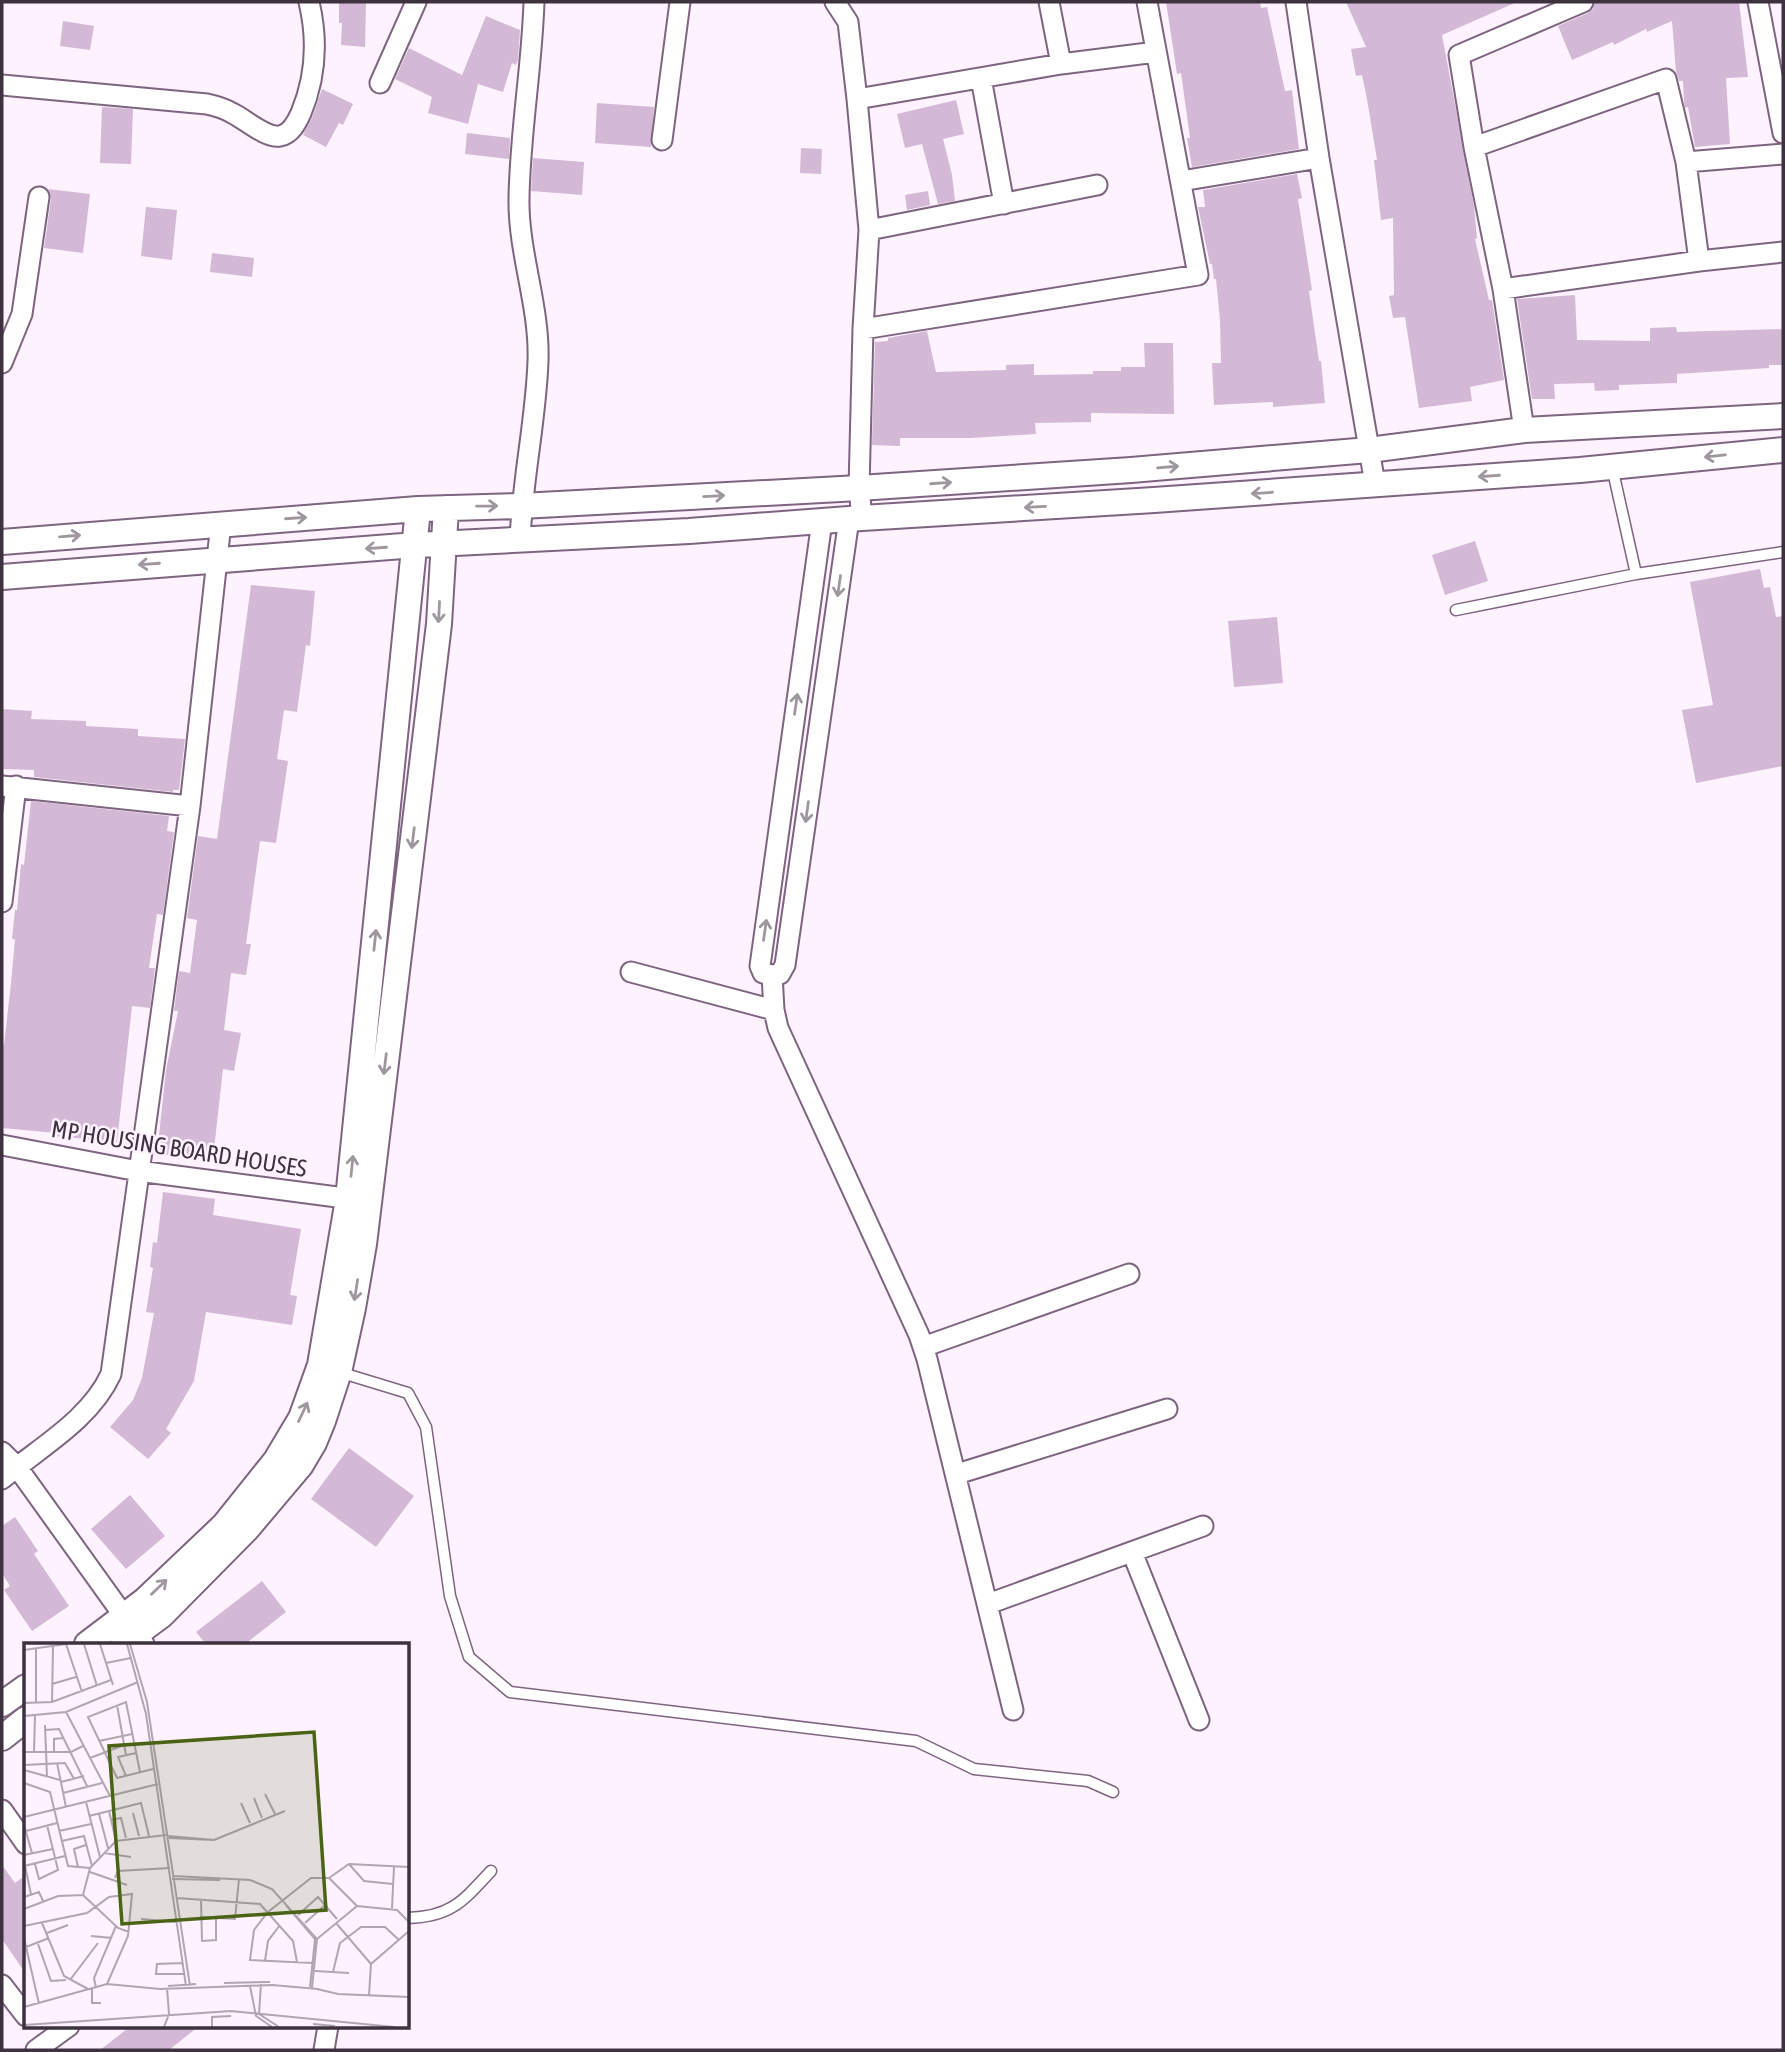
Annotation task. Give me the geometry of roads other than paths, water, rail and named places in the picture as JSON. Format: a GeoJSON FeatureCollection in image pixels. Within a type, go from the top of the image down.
{"type":"FeatureCollection","features":[{"type":"Feature","properties":{"kind":"street"},"geometry":{"type":"LineString","coordinates":[[2,85],[206,104],[233,113],[270,135],[280,136],[295,125],[313,75],[315,48],[309,2]]}},
{"type":"Feature","properties":{"kind":"street"},"geometry":{"type":"LineString","coordinates":[[380,83],[416,2]]}},
{"type":"Feature","properties":{"kind":"street"},"geometry":{"type":"LineString","coordinates":[[520,541],[521,506],[538,362],[537,332],[521,232],[519,199],[534,2]]}},
{"type":"Feature","properties":{"kind":"street"},"geometry":{"type":"LineString","coordinates":[[662,140],[680,2]]}},
{"type":"Feature","properties":{"kind":"street"},"geometry":{"type":"LineString","coordinates":[[822,521],[760,966],[762,973],[772,975],[780,974],[785,965],[859,488],[863,329],[869,230],[858,99],[848,22],[838,2]]}},
{"type":"Feature","properties":{"kind":"street"},"geometry":{"type":"LineString","coordinates":[[1049,2],[1061,64]]}},
{"type":"Feature","properties":{"kind":"street"},"geometry":{"type":"LineString","coordinates":[[863,329],[1198,275],[1147,2]]}},
{"type":"Feature","properties":{"kind":"street"},"geometry":{"type":"LineString","coordinates":[[1296,2],[1318,158],[1375,484]]}},
{"type":"Feature","properties":{"kind":"street"},"geometry":{"type":"LineString","coordinates":[[1524,430],[1503,289],[1474,147],[1459,55],[1583,2]]}},
{"type":"Feature","properties":{"kind":"street"},"geometry":{"type":"LineString","coordinates":[[1758,2],[1783,134]]}},
{"type":"Feature","properties":{"kind":"street"},"geometry":{"type":"LineString","coordinates":[[858,99],[1061,64],[1156,52]]}},
{"type":"Feature","properties":{"kind":"street"},"geometry":{"type":"LineString","coordinates":[[981,78],[1004,204]]}},
{"type":"Feature","properties":{"kind":"street"},"geometry":{"type":"LineString","coordinates":[[1474,147],[1667,79],[1686,162],[1699,261]]}},
{"type":"Feature","properties":{"kind":"street"},"geometry":{"type":"LineString","coordinates":[[1686,162],[1783,154]]}},
{"type":"Feature","properties":{"kind":"street"},"geometry":{"type":"LineString","coordinates":[[1181,181],[1318,158]]}},
{"type":"Feature","properties":{"kind":"street"},"geometry":{"type":"LineString","coordinates":[[869,230],[1097,185]]}},
{"type":"Feature","properties":{"kind":"street"},"geometry":{"type":"LineString","coordinates":[[2,363],[22,314],[39,197]]}},
{"type":"Feature","properties":{"kind":"street"},"geometry":{"type":"LineString","coordinates":[[1503,289],[1783,252]]}},
{"type":"Feature","properties":{"kind":"street"},"geometry":{"type":"LineString","coordinates":[[2,542],[418,509],[859,488],[1131,470],[1369,450],[1524,430],[1783,416]]}},
{"type":"Feature","properties":{"kind":"street"},"geometry":{"type":"LineString","coordinates":[[2,577],[416,545],[520,541],[1375,484],[1783,450]]}},
{"type":"Feature","properties":{"kind":"street"},"geometry":{"type":"LineString","coordinates":[[132,1635],[276,1460],[301,1418],[320,1365],[358,1200],[439,624],[446,508]]}},
{"type":"Feature","properties":{"kind":"street"},"geometry":{"type":"LineString","coordinates":[[92,1643],[132,1635],[163,1615],[247,1529],[300,1465],[318,1432],[339,1372],[354,1308],[358,1200],[418,509]]}},
{"type":"Feature","properties":{"kind":"street"},"geometry":{"type":"LineString","coordinates":[[9,1473],[89,1409],[103,1392],[111,1374],[190,806],[221,523]]}},
{"type":"Feature","properties":{"kind":"street"},"geometry":{"type":"LineString","coordinates":[[2,902],[9,786],[190,806]]}},
{"type":"Feature","properties":{"kind":"street"},"geometry":{"type":"LineString","coordinates":[[631,972],[774,1010]]}},
{"type":"Feature","properties":{"kind":"street"},"geometry":{"type":"LineString","coordinates":[[772,975],[778,1028],[923,1347],[957,1474],[1013,1710]]}},
{"type":"Feature","properties":{"kind":"street","name":"MP HOUSING BOARD HOUSES"},"geometry":{"type":"LineString","coordinates":[[2,1145],[138,1171],[358,1200]]}},
{"type":"Feature","properties":{"kind":"street"},"geometry":{"type":"LineString","coordinates":[[923,1347],[1129,1274]]}},
{"type":"Feature","properties":{"kind":"street"},"geometry":{"type":"LineString","coordinates":[[957,1474],[1167,1409]]}},
{"type":"Feature","properties":{"kind":"street"},"geometry":{"type":"LineString","coordinates":[[2,1452],[9,1473],[132,1635]]}},
{"type":"Feature","properties":{"kind":"street"},"geometry":{"type":"LineString","coordinates":[[988,1604],[1203,1526]]}},
{"type":"Feature","properties":{"kind":"street"},"geometry":{"type":"LineString","coordinates":[[1132,1552],[1199,1720]]}},
{"type":"Feature","properties":{"kind":"street"},"geometry":{"type":"LineString","coordinates":[[2,1704],[24,1688]]}},
{"type":"Feature","properties":{"kind":"street"},"geometry":{"type":"LineString","coordinates":[[2,1738],[24,1721]]}},
{"type":"Feature","properties":{"kind":"street"},"geometry":{"type":"LineString","coordinates":[[2,1810],[24,1840]]}},
{"type":"Feature","properties":{"kind":"street"},"geometry":{"type":"LineString","coordinates":[[2,1984],[24,2013]]}},
{"type":"Feature","properties":{"kind":"street"},"geometry":{"type":"LineString","coordinates":[[35,2028],[42,2046],[66,2028]]}},
{"type":"Feature","properties":{"kind":"street"},"geometry":{"type":"LineString","coordinates":[[324,2050],[328,2028]]}},
{"type":"Feature","properties":{"kind":"lane"},"geometry":{"type":"LineString","coordinates":[[1612,466],[1636,574]]}},
{"type":"Feature","properties":{"kind":"lane"},"geometry":{"type":"LineString","coordinates":[[1456,610],[1636,574],[1783,552]]}},
{"type":"Feature","properties":{"kind":"lane"},"geometry":{"type":"LineString","coordinates":[[339,1372],[408,1393],[426,1426],[450,1596],[469,1657],[510,1692],[916,1741],[974,1769],[1088,1781],[1113,1792]]}},
{"type":"Feature","properties":{"kind":"lane"},"geometry":{"type":"LineString","coordinates":[[410,1918],[446,1912],[462,1903],[491,1871]]}}]}
